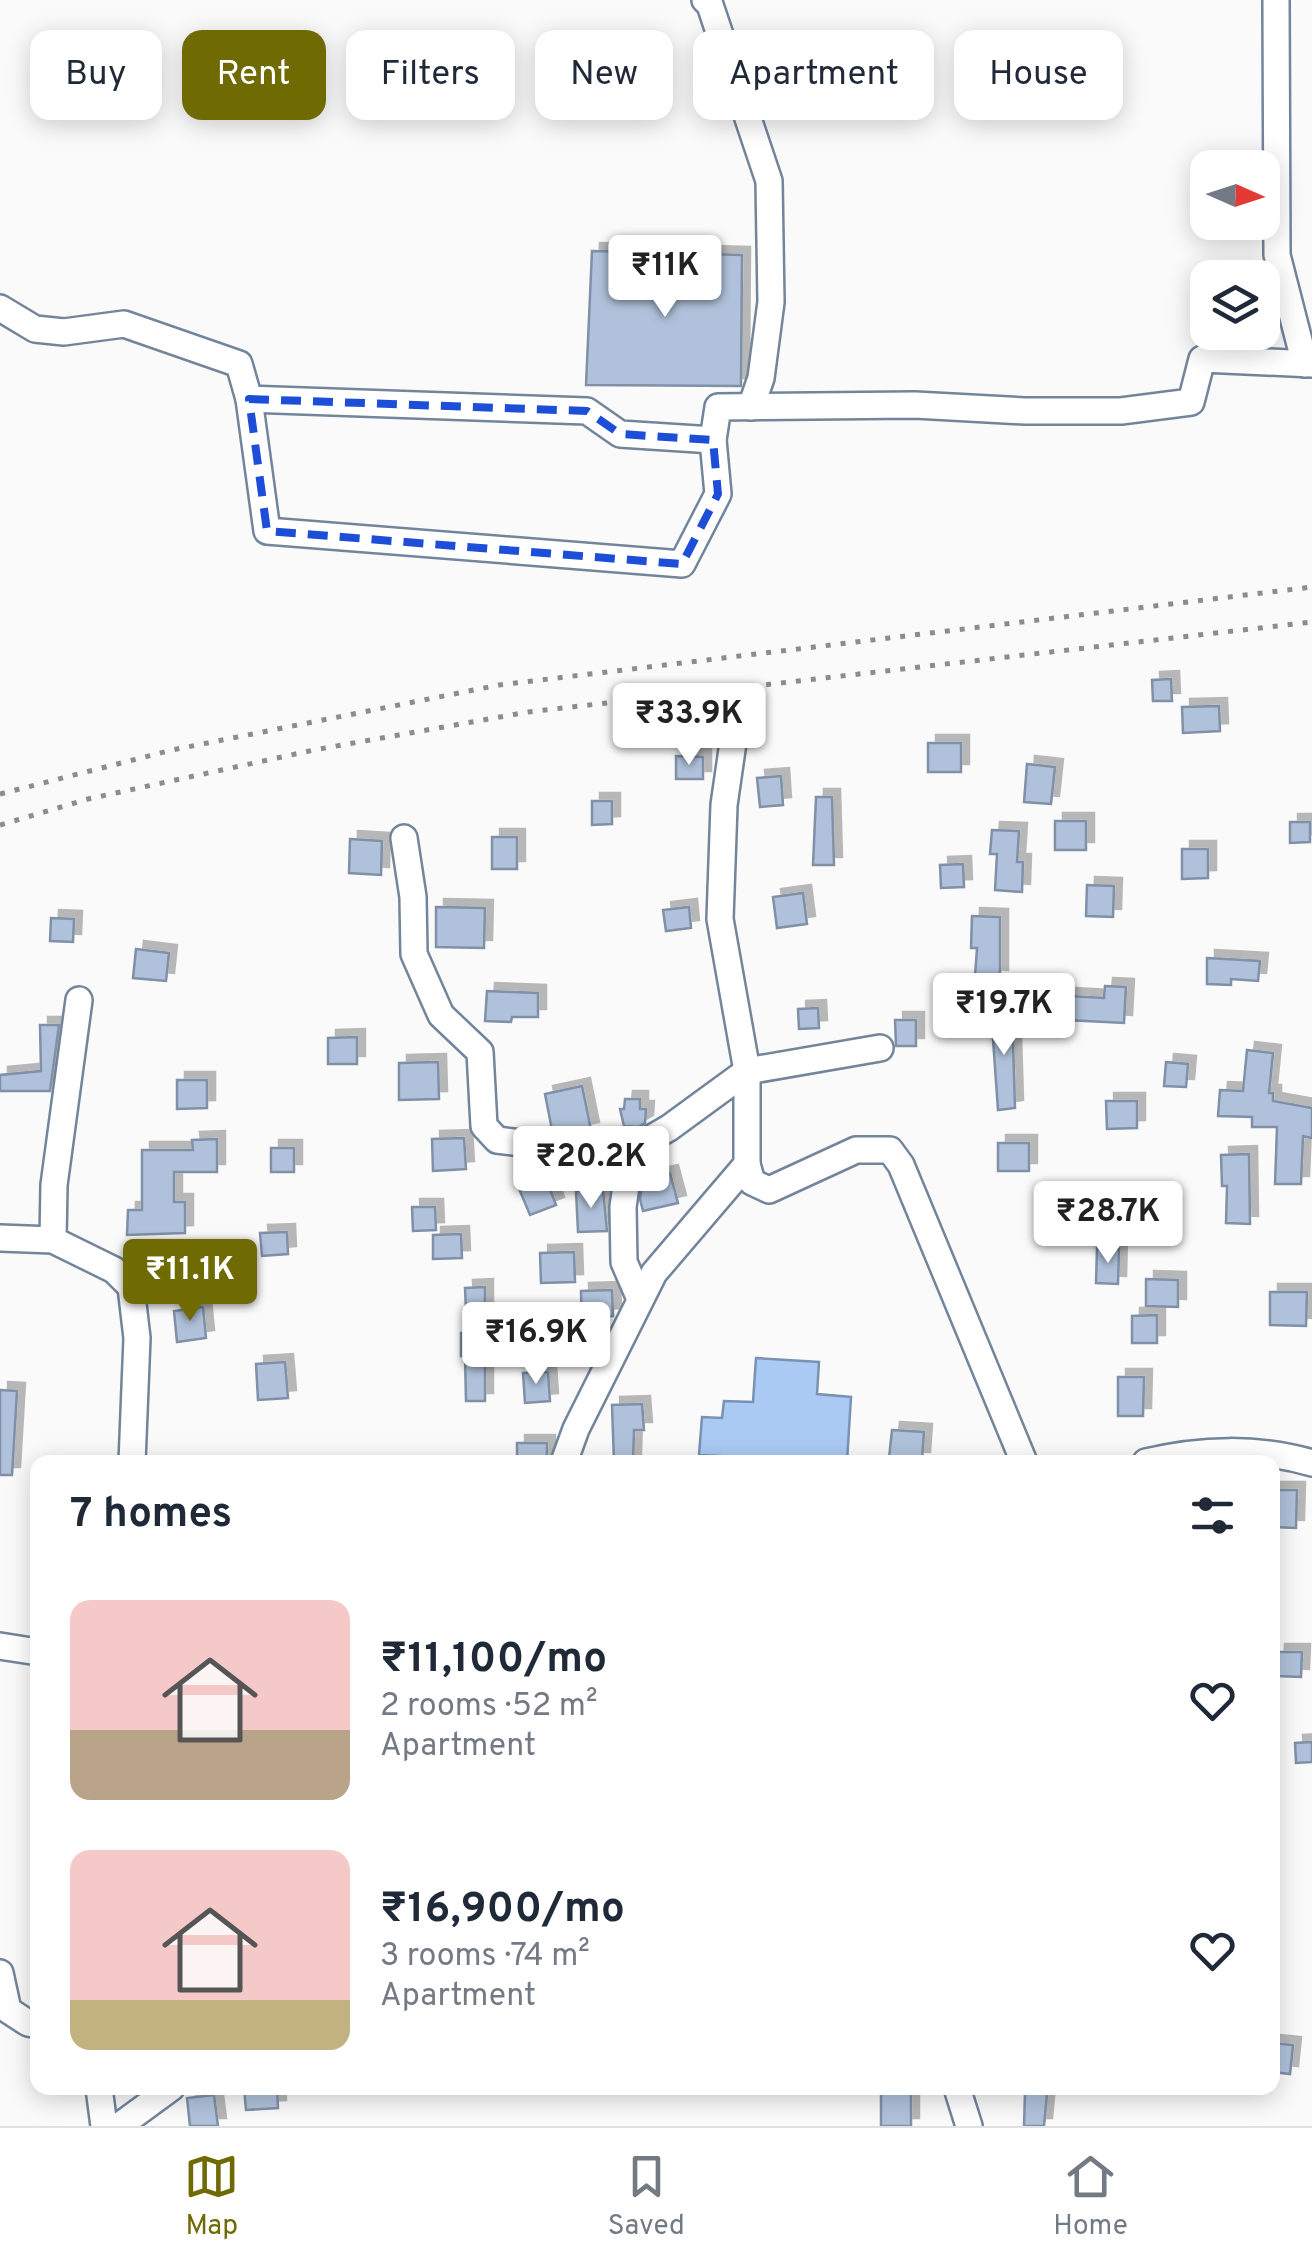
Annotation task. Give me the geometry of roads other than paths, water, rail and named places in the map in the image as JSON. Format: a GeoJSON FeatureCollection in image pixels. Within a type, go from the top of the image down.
{"type":"FeatureCollection","features":[{"type":"Feature","properties":{"kind":"street"},"geometry":{"type":"LineString","coordinates":[[705,0],[710,5],[769,181],[770,302],[761,378],[751,407]]}},
{"type":"Feature","properties":{"kind":"street"},"geometry":{"type":"LineString","coordinates":[[0,308],[35,328],[64,332],[124,324],[239,364],[249,400],[267,531],[682,564],[718,494],[712,440],[718,407],[915,405],[1025,412],[1121,411],[1191,402],[1202,358],[1309,364],[1277,255],[1276,0]]}},
{"type":"Feature","properties":{"kind":"street"},"geometry":{"type":"LineString","coordinates":[[249,400],[587,411],[620,434],[712,440]]}},
{"type":"Feature","properties":{"kind":"street"},"geometry":{"type":"LineString","coordinates":[[737,715],[724,805],[720,919],[747,1071],[747,1164],[752,1182],[769,1190],[856,1150],[890,1150],[909,1184],[1021,1455]]}},
{"type":"Feature","properties":{"kind":"street"},"geometry":{"type":"LineString","coordinates":[[404,838],[413,898],[414,954],[442,1014],[480,1052],[484,1126],[497,1140],[609,1154],[630,1150],[670,1128],[747,1071],[880,1048]]}},
{"type":"Feature","properties":{"kind":"street"},"geometry":{"type":"LineString","coordinates":[[53,1240],[54,1185],[79,1000]]}},
{"type":"Feature","properties":{"kind":"street"},"geometry":{"type":"LineString","coordinates":[[630,1150],[623,1207],[624,1262],[640,1300]]}},
{"type":"Feature","properties":{"kind":"street"},"geometry":{"type":"LineString","coordinates":[[566,1455],[576,1428],[654,1273],[747,1164]]}},
{"type":"Feature","properties":{"kind":"street"},"geometry":{"type":"LineString","coordinates":[[0,1238],[53,1240],[114,1270],[131,1286],[137,1338],[132,1455]]}},
{"type":"Feature","properties":{"kind":"street"},"geometry":{"type":"LineString","coordinates":[[1173,1455],[1281,1454],[1312,1463]]}},
{"type":"Feature","properties":{"kind":"street"},"geometry":{"type":"LineString","coordinates":[[0,1646],[30,1651]]}},
{"type":"Feature","properties":{"kind":"street"},"geometry":{"type":"LineString","coordinates":[[0,1973],[4,2015],[30,2023]]}},
{"type":"Feature","properties":{"kind":"street"},"geometry":{"type":"LineString","coordinates":[[100,2095],[104,2126]]}},
{"type":"Feature","properties":{"kind":"street"},"geometry":{"type":"LineString","coordinates":[[118,2126],[161,2095]]}},
{"type":"Feature","properties":{"kind":"street"},"geometry":{"type":"LineString","coordinates":[[959,2095],[969,2126]]}},
{"type":"Feature","properties":{"kind":"water"},"geometry":{"type":"Polygon","coordinates":[[[756,1358],[819,1362],[817,1394],[851,1397],[847,1455],[699,1455],[702,1417],[722,1418],[724,1401],[753,1402],[756,1358]]]}},
{"type":"Feature","properties":{"kind":"railway"},"geometry":{"type":"LineString","coordinates":[[0,794],[172,750],[499,685],[1312,587]]}},
{"type":"Feature","properties":{"kind":"railway"},"geometry":{"type":"LineString","coordinates":[[0,825],[88,799],[314,750],[528,712],[1312,622]]}}]}
